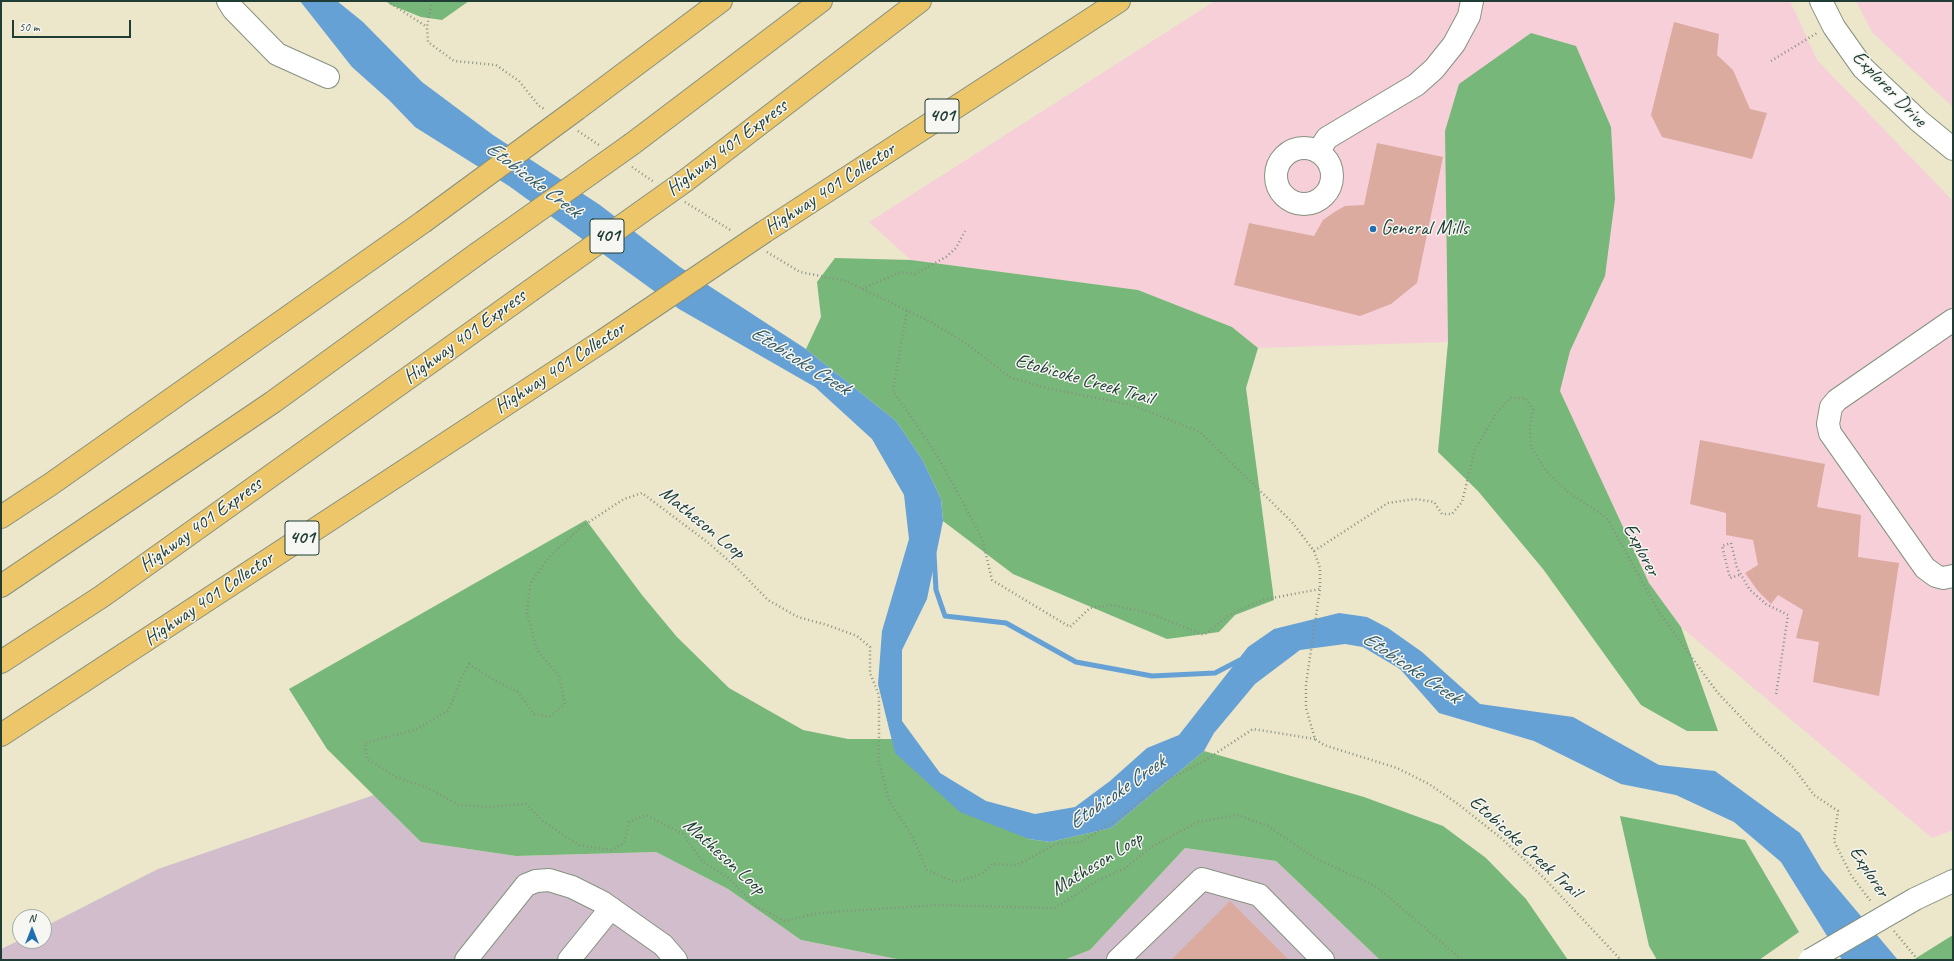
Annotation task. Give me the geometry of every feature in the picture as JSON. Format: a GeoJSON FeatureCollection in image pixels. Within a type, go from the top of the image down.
{"type":"FeatureCollection","features":[{"type":"Feature","properties":{"kind":"highway"},"geometry":{"type":"LineString","coordinates":[[1,517],[58,479],[423,222],[574,118],[722,1]]}},
{"type":"Feature","properties":{"kind":"highway"},"geometry":{"type":"LineString","coordinates":[[1,586],[273,402],[632,144],[821,1]]}},
{"type":"Feature","properties":{"kind":"highway","name":"Highway 401 Express"},"geometry":{"type":"LineString","coordinates":[[1,662],[101,597],[530,291],[684,191],[920,1]]}},
{"type":"Feature","properties":{"kind":"highway","name":"Highway 401 Collector"},"geometry":{"type":"LineString","coordinates":[[1,735],[604,340],[763,240],[1119,1]]}},
{"type":"Feature","properties":{"kind":"street"},"geometry":{"type":"LineString","coordinates":[[228,1],[232,10],[277,54],[328,77]]}},
{"type":"Feature","properties":{"kind":"street"},"geometry":{"type":"LineString","coordinates":[[1318,152],[1327,138],[1416,85],[1434,69],[1454,44],[1469,16],[1472,1]]}},
{"type":"Feature","properties":{"kind":"street","name":"Explorer Drive"},"geometry":{"type":"LineString","coordinates":[[1821,1],[1833,24],[1863,68],[1919,121],[1953,149]]}},
{"type":"Feature","properties":{"kind":"street"},"geometry":{"type":"LineString","coordinates":[[1953,320],[1837,400],[1831,407],[1828,424],[1830,433],[1925,568],[1936,576],[1943,578],[1953,576]]}},
{"type":"Feature","properties":{"kind":"street"},"geometry":{"type":"LineString","coordinates":[[1118,960],[1202,879],[1259,895],[1323,960]]}},
{"type":"Feature","properties":{"kind":"street"},"geometry":{"type":"LineString","coordinates":[[466,960],[526,886],[536,881],[549,880],[572,887],[611,908],[663,945],[676,960]]}},
{"type":"Feature","properties":{"kind":"street"},"geometry":{"type":"LineString","coordinates":[[1810,960],[1915,899],[1953,881]]}},
{"type":"Feature","properties":{"kind":"street"},"geometry":{"type":"LineString","coordinates":[[569,960],[611,908]]}},
{"type":"Feature","properties":{"kind":"path"},"geometry":{"type":"LineString","coordinates":[[387,1],[427,27]]}},
{"type":"Feature","properties":{"kind":"path"},"geometry":{"type":"LineString","coordinates":[[432,1],[427,27],[428,42],[454,61],[496,65],[519,81],[539,106],[552,114]]}},
{"type":"Feature","properties":{"kind":"path"},"geometry":{"type":"LineString","coordinates":[[1771,61],[1833,24]]}},
{"type":"Feature","properties":{"kind":"path"},"geometry":{"type":"LineString","coordinates":[[574,118],[604,149]]}},
{"type":"Feature","properties":{"kind":"path"},"geometry":{"type":"LineString","coordinates":[[631,166],[657,183]]}},
{"type":"Feature","properties":{"kind":"path"},"geometry":{"type":"LineString","coordinates":[[684,191],[735,233]]}},
{"type":"Feature","properties":{"kind":"path"},"geometry":{"type":"LineString","coordinates":[[862,289],[901,272],[915,274],[946,257],[956,248],[965,230]]}},
{"type":"Feature","properties":{"kind":"path","name":"Etobicoke Creek Trail"},"geometry":{"type":"LineString","coordinates":[[763,240],[800,272],[846,281],[929,321],[966,344],[1011,378],[1051,389],[1132,405],[1200,432],[1292,522],[1314,551],[1320,568],[1320,589],[1306,684],[1306,708],[1315,739],[1324,745],[1397,768],[1429,784],[1458,804],[1501,838],[1544,878],[1620,960]]}},
{"type":"Feature","properties":{"kind":"path"},"geometry":{"type":"LineString","coordinates":[[907,311],[893,391],[937,455],[982,538],[992,580],[1070,627],[1090,608],[1112,605],[1149,613],[1204,635],[1229,615],[1262,600],[1320,589]]}},
{"type":"Feature","properties":{"kind":"path","name":"Explorer"},"geometry":{"type":"LineString","coordinates":[[1314,551],[1388,503],[1415,499],[1434,502],[1442,514],[1452,514],[1462,502],[1475,449],[1496,414],[1510,398],[1525,398],[1533,409],[1530,429],[1531,447],[1547,472],[1568,492],[1607,518],[1659,612],[1717,692],[1753,730],[1793,767],[1814,795],[1838,811],[1834,841],[1851,875],[1875,906]]}},
{"type":"Feature","properties":{"kind":"path","name":"Matheson Loop"},"geometry":{"type":"LineString","coordinates":[[1315,739],[1253,729],[1201,763],[1163,782],[1121,817],[1081,842],[1056,844],[1017,865],[992,864],[982,874],[955,882],[927,870],[911,834],[889,802],[880,761],[879,695],[870,673],[870,647],[857,636],[827,625],[798,617],[768,600],[706,541],[642,493],[624,499],[581,527],[548,557],[530,584],[527,613],[537,650],[559,676],[565,704],[549,717],[534,714],[518,692],[496,681],[469,664],[460,681],[449,710],[417,729],[365,743],[367,759],[396,777],[428,788],[459,805],[486,807],[526,804],[544,822],[579,845],[611,850],[624,843],[629,822],[646,816],[683,834],[702,861],[730,879],[754,905],[785,921],[819,913],[937,905],[1055,908],[1098,880],[1124,869],[1151,847],[1198,822],[1238,815],[1268,826],[1313,857],[1377,886],[1462,960]]}},
{"type":"Feature","properties":{"kind":"path"},"geometry":{"type":"LineString","coordinates":[[1740,575],[1730,578],[1722,546],[1731,543],[1740,575],[1750,590],[1766,604],[1788,615],[1776,694]]}},
{"type":"Feature","properties":{"kind":"path","name":"Explorer"},"geometry":{"type":"LineString","coordinates":[[1889,925],[1918,960]]}},
{"type":"Feature","properties":{"kind":"shaded area"},"geometry":{"type":"Polygon","coordinates":[[[1215,1],[1790,1],[1817,60],[1953,201],[1953,830],[1932,838],[1681,627],[1649,583],[1560,391],[1570,351],[1605,276],[1445,131],[1448,342],[1258,348],[1232,327],[1138,290],[911,260],[869,222],[1215,1]]]}},
{"type":"Feature","properties":{"kind":"shaded area"},"geometry":{"type":"Polygon","coordinates":[[[1856,1],[1953,1],[1953,107],[1872,32],[1856,1]]]}},
{"type":"Feature","properties":{"kind":"shaded area"},"geometry":{"type":"Polygon","coordinates":[[[374,795],[421,842],[516,856],[656,852],[728,889],[801,940],[902,960],[1,960],[1,949],[12,944],[12,949],[52,949],[52,923],[158,869],[374,795]]]}},
{"type":"Feature","properties":{"kind":"shaded area"},"geometry":{"type":"Polygon","coordinates":[[[1185,848],[1276,861],[1380,960],[1064,960],[1090,950],[1185,848]]]}},
{"type":"Feature","properties":{"kind":"green space"},"geometry":{"type":"Polygon","coordinates":[[[386,1],[469,1],[442,20],[421,17],[391,5],[386,1]]]}},
{"type":"Feature","properties":{"kind":"green space"},"geometry":{"type":"Polygon","coordinates":[[[1531,33],[1576,46],[1611,127],[1615,199],[1605,276],[1570,351],[1560,391],[1649,583],[1681,627],[1718,731],[1687,731],[1641,705],[1543,569],[1478,491],[1438,452],[1448,342],[1445,131],[1459,84],[1531,33]]]}},
{"type":"Feature","properties":{"kind":"green space"},"geometry":{"type":"Polygon","coordinates":[[[835,258],[911,260],[1138,290],[1232,327],[1258,348],[1246,388],[1274,600],[1235,615],[1219,632],[1167,639],[1013,574],[943,521],[941,499],[922,459],[896,421],[806,349],[821,317],[817,282],[835,258]]]}},
{"type":"Feature","properties":{"kind":"green space"},"geometry":{"type":"Polygon","coordinates":[[[586,520],[642,595],[677,637],[729,688],[803,730],[848,739],[906,739],[895,752],[1029,839],[1050,842],[1111,828],[1204,751],[1364,797],[1443,826],[1486,858],[1526,899],[1568,960],[1380,960],[1276,861],[1185,848],[1090,950],[1064,960],[902,960],[801,940],[728,889],[656,852],[516,856],[421,842],[327,749],[289,689],[586,520]]]}},
{"type":"Feature","properties":{"kind":"green space"},"geometry":{"type":"Polygon","coordinates":[[[1620,816],[1745,840],[1799,932],[1759,960],[1657,960],[1649,946],[1620,816]]]}},
{"type":"Feature","properties":{"kind":"green space"},"geometry":{"type":"Polygon","coordinates":[[[1953,935],[1953,960],[1913,960],[1953,935]]]}},
{"type":"Feature","properties":{"kind":"water","name":"Etobicoke Creek"},"geometry":{"type":"Polygon","coordinates":[[[300,1],[337,1],[363,22],[422,82],[493,135],[600,205],[680,267],[806,349],[896,421],[922,459],[941,499],[943,521],[927,599],[902,650],[902,721],[940,773],[986,801],[1035,814],[1075,807],[1110,781],[1147,748],[1179,735],[1248,647],[1274,629],[1339,613],[1367,617],[1388,628],[1422,652],[1480,704],[1573,717],[1659,765],[1715,771],[1800,833],[1822,870],[1898,960],[1842,960],[1781,862],[1734,822],[1676,795],[1621,784],[1534,741],[1439,713],[1400,669],[1363,647],[1345,644],[1300,650],[1255,684],[1214,733],[1204,751],[1111,828],[1050,842],[1029,839],[960,812],[895,753],[878,684],[882,631],[909,539],[904,495],[872,439],[815,387],[679,309],[509,186],[415,127],[389,100],[352,67],[300,1]]]}},
{"type":"Feature","properties":{"kind":"building"},"geometry":{"type":"Polygon","coordinates":[[[1674,22],[1719,34],[1717,55],[1733,70],[1750,109],[1767,113],[1752,159],[1662,137],[1651,115],[1674,22]]]}},
{"type":"Feature","properties":{"kind":"building","name":"General Mills"},"geometry":{"type":"Polygon","coordinates":[[[1377,143],[1443,157],[1417,283],[1391,304],[1360,316],[1234,285],[1249,223],[1314,236],[1323,220],[1336,211],[1345,206],[1364,205],[1377,143]]]}},
{"type":"Feature","properties":{"kind":"building"},"geometry":{"type":"Polygon","coordinates":[[[1700,440],[1825,464],[1817,507],[1861,515],[1858,557],[1899,563],[1879,696],[1813,682],[1819,642],[1796,638],[1803,610],[1778,595],[1771,604],[1758,591],[1745,573],[1758,565],[1753,540],[1726,535],[1726,513],[1690,504],[1700,440]]]}},
{"type":"Feature","properties":{"kind":"building"},"geometry":{"type":"Polygon","coordinates":[[[1230,901],[1289,960],[1171,960],[1230,901]]]}},
{"type":"Feature","properties":{"kind":"waterway"},"geometry":{"type":"LineString","coordinates":[[934,554],[936,590],[945,616],[1006,623],[1076,662],[1152,676],[1215,673],[1240,660]]}},
{"type":"Feature","properties":{"kind":"place","name":"General Mills"},"geometry":{"type":"Point","coordinates":[1373,229]}}]}
